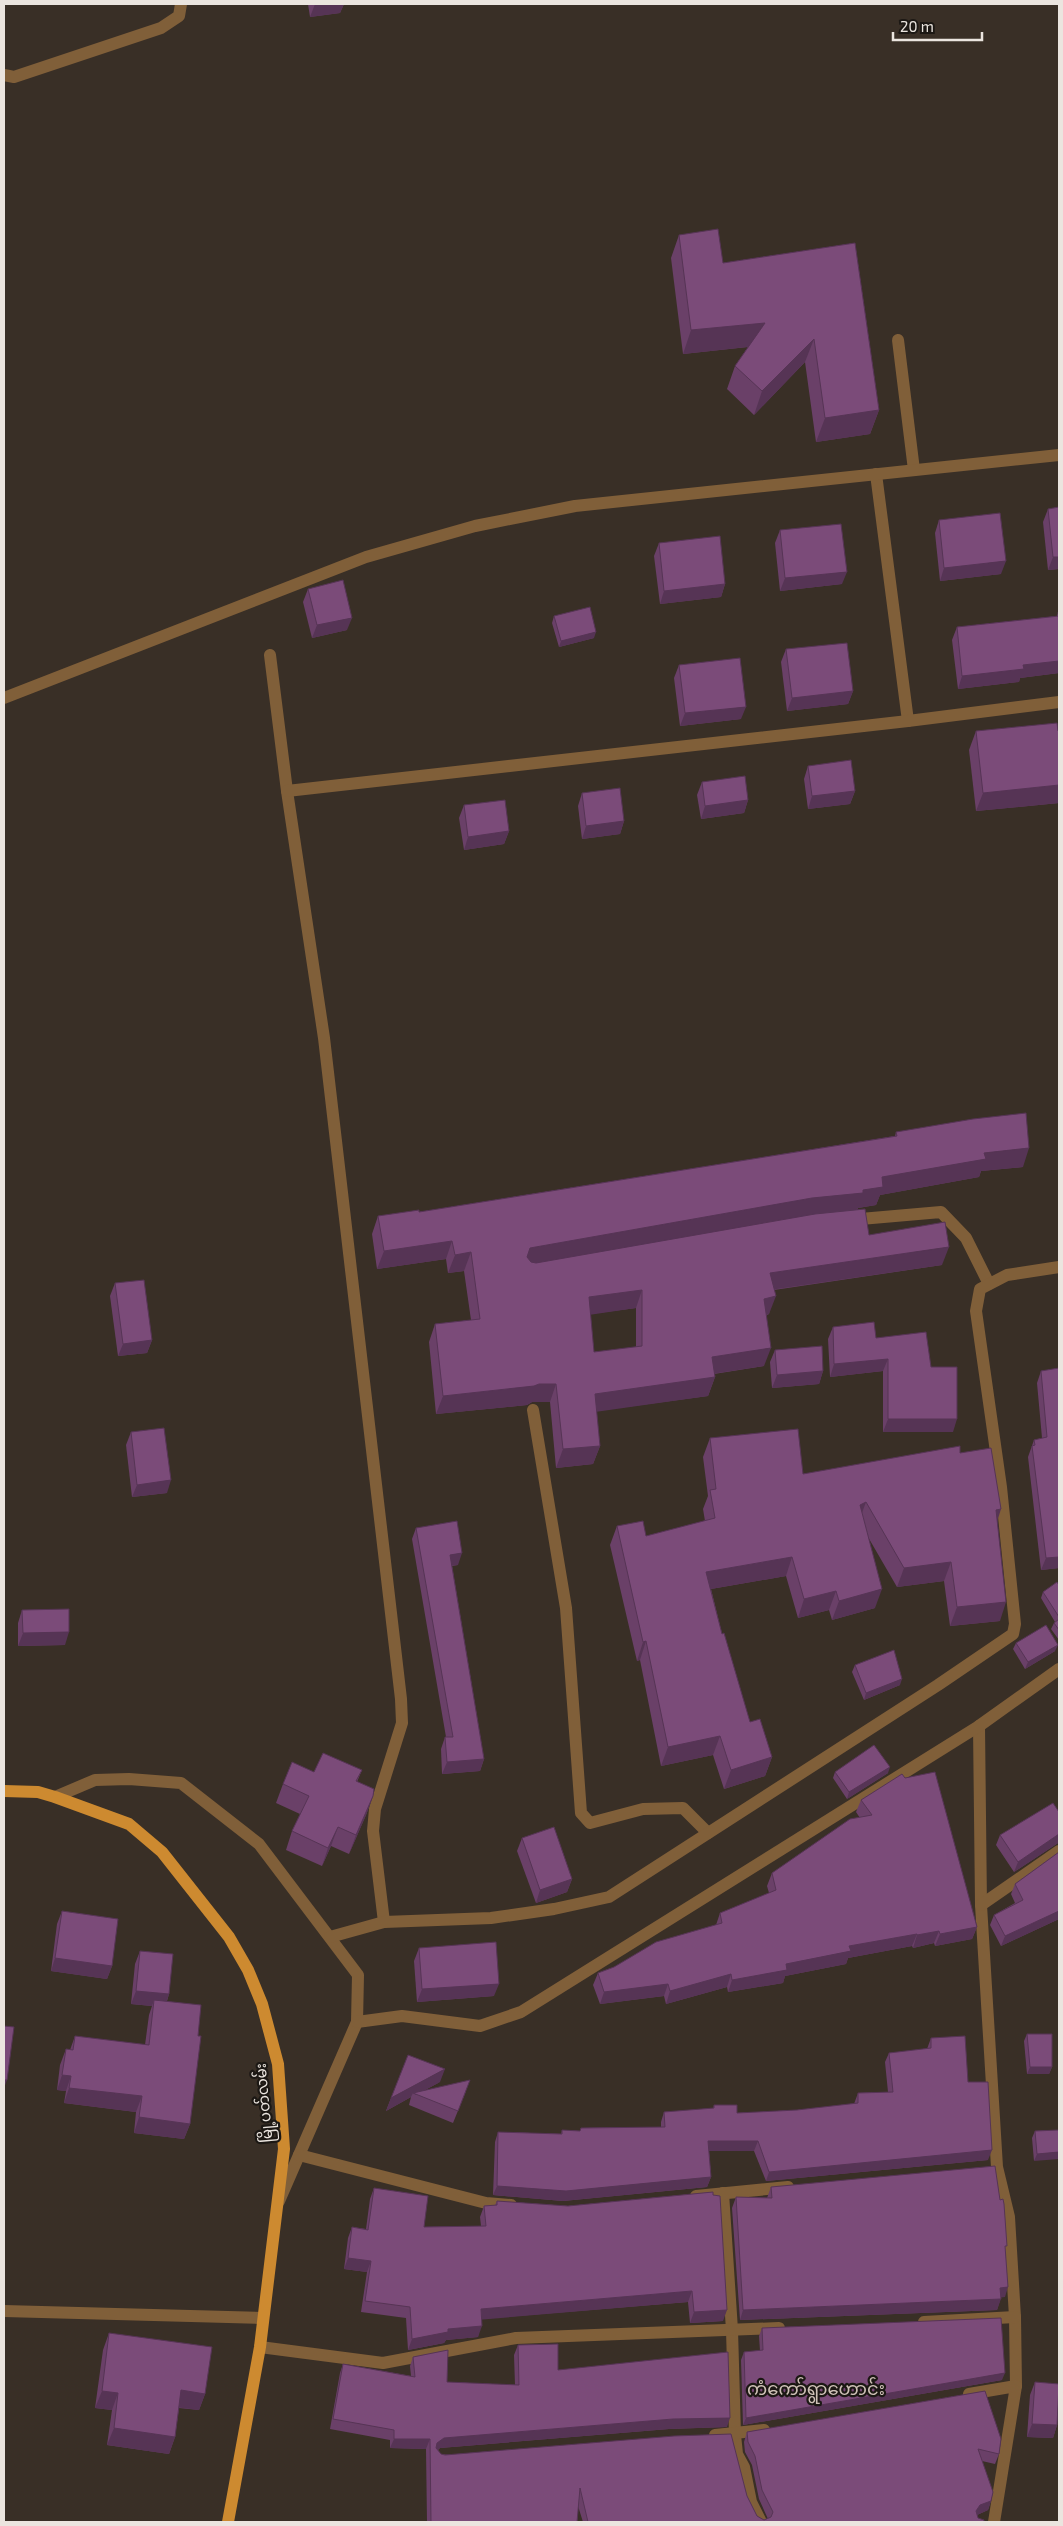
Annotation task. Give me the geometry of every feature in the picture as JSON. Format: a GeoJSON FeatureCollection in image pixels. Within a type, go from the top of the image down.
{"type":"FeatureCollection","features":[{"type":"Feature","properties":{"kind":"main road","name":"မြို့ပတ်လမ်း"},"geometry":{"type":"LineString","coordinates":[[4,1791],[38,1792],[129,1824],[162,1852],[229,1937],[248,1970],[262,2004],[278,2064],[284,2149],[260,2347],[228,2522]]}},
{"type":"Feature","properties":{"kind":"street"},"geometry":{"type":"LineString","coordinates":[[4,75],[14,76],[160,28],[179,16],[181,4]]}},
{"type":"Feature","properties":{"kind":"street"},"geometry":{"type":"LineString","coordinates":[[898,340],[914,470]]}},
{"type":"Feature","properties":{"kind":"street"},"geometry":{"type":"LineString","coordinates":[[4,698],[366,557],[475,526],[575,506],[1059,455]]}},
{"type":"Feature","properties":{"kind":"street"},"geometry":{"type":"LineString","coordinates":[[876,474],[908,722]]}},
{"type":"Feature","properties":{"kind":"street"},"geometry":{"type":"LineString","coordinates":[[270,655],[287,791],[324,1038],[401,1699],[402,1724],[375,1808],[373,1831],[384,1922]]}},
{"type":"Feature","properties":{"kind":"street"},"geometry":{"type":"LineString","coordinates":[[287,791],[908,722],[1059,702]]}},
{"type":"Feature","properties":{"kind":"street"},"geometry":{"type":"LineString","coordinates":[[836,1221],[942,1212],[966,1238],[990,1284]]}},
{"type":"Feature","properties":{"kind":"street"},"geometry":{"type":"LineString","coordinates":[[330,1937],[384,1922],[491,1918],[554,1909],[609,1897],[938,1685],[1013,1634],[1015,1624],[1002,1486],[976,1311],[980,1289],[1006,1275],[1059,1268]]}},
{"type":"Feature","properties":{"kind":"street"},"geometry":{"type":"LineString","coordinates":[[533,1410],[566,1608],[581,1814],[590,1823],[644,1808],[683,1808],[708,1833]]}},
{"type":"Feature","properties":{"kind":"street"},"geometry":{"type":"LineString","coordinates":[[357,2022],[402,2016],[480,2026],[521,2012],[979,1726],[1059,1669]]}},
{"type":"Feature","properties":{"kind":"street"},"geometry":{"type":"LineString","coordinates":[[979,1726],[981,1905],[992,2167],[1009,2217],[1015,2317],[1016,2386],[995,2519],[980,2522]]}},
{"type":"Feature","properties":{"kind":"street"},"geometry":{"type":"LineString","coordinates":[[55,1797],[96,1780],[129,1779],[181,1783],[259,1844],[358,1975],[357,2022],[277,2207]]}},
{"type":"Feature","properties":{"kind":"street"},"geometry":{"type":"LineString","coordinates":[[981,1905],[1059,1851]]}},
{"type":"Feature","properties":{"kind":"street"},"geometry":{"type":"LineString","coordinates":[[299,2155],[486,2203],[524,2206]]}},
{"type":"Feature","properties":{"kind":"street"},"geometry":{"type":"LineString","coordinates":[[686,2197],[802,2186]]}},
{"type":"Feature","properties":{"kind":"street"},"geometry":{"type":"LineString","coordinates":[[723,2193],[732,2330],[737,2454],[744,2467],[750,2502],[761,2522]]}},
{"type":"Feature","properties":{"kind":"street"},"geometry":{"type":"LineString","coordinates":[[4,2311],[263,2318]]}},
{"type":"Feature","properties":{"kind":"street"},"geometry":{"type":"LineString","coordinates":[[908,2322],[1015,2317]]}},
{"type":"Feature","properties":{"kind":"street"},"geometry":{"type":"LineString","coordinates":[[260,2347],[383,2363],[516,2338],[791,2328]]}},
{"type":"Feature","properties":{"kind":"street"},"geometry":{"type":"LineString","coordinates":[[958,2396],[1016,2386]]}},
{"type":"Feature","properties":{"kind":"street"},"geometry":{"type":"LineString","coordinates":[[698,2436],[735,2435],[774,2428]]}},
{"type":"Feature","properties":{"kind":"building"},"geometry":{"type":"Polygon","coordinates":[[[718,229],[723,263],[855,243],[879,410],[825,418],[814,339],[762,391],[735,366],[765,323],[691,330],[679,235],[718,229]]]}},
{"type":"Feature","properties":{"kind":"building"},"geometry":{"type":"Polygon","coordinates":[[[1059,507],[1059,557],[1053,557],[1048,509],[1059,507]]]}},
{"type":"Feature","properties":{"kind":"building"},"geometry":{"type":"Polygon","coordinates":[[[1000,513],[1006,561],[944,568],[939,520],[1000,513]]]}},
{"type":"Feature","properties":{"kind":"building"},"geometry":{"type":"Polygon","coordinates":[[[841,524],[847,572],[785,578],[780,530],[841,524]]]}},
{"type":"Feature","properties":{"kind":"building"},"geometry":{"type":"Polygon","coordinates":[[[720,536],[725,584],[664,591],[659,543],[720,536]]]}},
{"type":"Feature","properties":{"kind":"building"},"geometry":{"type":"Polygon","coordinates":[[[343,580],[352,618],[317,625],[308,589],[343,580]]]}},
{"type":"Feature","properties":{"kind":"building"},"geometry":{"type":"Polygon","coordinates":[[[590,607],[596,632],[561,641],[554,616],[590,607]]]}},
{"type":"Feature","properties":{"kind":"building"},"geometry":{"type":"Polygon","coordinates":[[[1059,616],[1059,661],[1023,665],[1024,669],[962,676],[957,627],[1059,616]]]}},
{"type":"Feature","properties":{"kind":"building"},"geometry":{"type":"Polygon","coordinates":[[[847,643],[853,691],[792,698],[786,649],[847,643]]]}},
{"type":"Feature","properties":{"kind":"building"},"geometry":{"type":"Polygon","coordinates":[[[740,658],[746,707],[685,713],[679,665],[740,658]]]}},
{"type":"Feature","properties":{"kind":"building"},"geometry":{"type":"Polygon","coordinates":[[[1057,723],[1059,731],[1059,785],[983,793],[976,731],[1057,723]]]}},
{"type":"Feature","properties":{"kind":"building"},"geometry":{"type":"Polygon","coordinates":[[[851,760],[855,791],[812,796],[808,766],[851,760]]]}},
{"type":"Feature","properties":{"kind":"building"},"geometry":{"type":"Polygon","coordinates":[[[745,776],[748,800],[705,806],[702,782],[745,776]]]}},
{"type":"Feature","properties":{"kind":"building"},"geometry":{"type":"Polygon","coordinates":[[[620,788],[624,821],[586,826],[582,793],[620,788]]]}},
{"type":"Feature","properties":{"kind":"building"},"geometry":{"type":"Polygon","coordinates":[[[505,800],[509,831],[468,837],[464,805],[505,800]]]}},
{"type":"Feature","properties":{"kind":"building"},"geometry":{"type":"Polygon","coordinates":[[[1026,1113],[1029,1148],[984,1153],[986,1159],[882,1177],[883,1187],[863,1190],[863,1193],[812,1198],[530,1248],[527,1257],[531,1262],[536,1263],[815,1214],[865,1209],[869,1235],[945,1222],[949,1247],[770,1273],[776,1296],[764,1299],[771,1348],[712,1357],[715,1377],[595,1394],[600,1446],[563,1449],[556,1384],[539,1384],[443,1396],[435,1324],[480,1319],[471,1252],[455,1255],[452,1241],[384,1251],[378,1216],[419,1210],[419,1212],[897,1136],[896,1132],[973,1119],[1026,1113]],[[642,1290],[589,1297],[594,1352],[642,1346],[642,1290]]]}},
{"type":"Feature","properties":{"kind":"building"},"geometry":{"type":"Polygon","coordinates":[[[144,1280],[152,1340],[123,1344],[115,1283],[144,1280]]]}},
{"type":"Feature","properties":{"kind":"building"},"geometry":{"type":"Polygon","coordinates":[[[874,1322],[876,1338],[926,1332],[931,1367],[957,1367],[957,1419],[888,1419],[888,1359],[834,1364],[833,1327],[874,1322]]]}},
{"type":"Feature","properties":{"kind":"building"},"geometry":{"type":"Polygon","coordinates":[[[822,1346],[823,1371],[777,1375],[775,1350],[822,1346]]]}},
{"type":"Feature","properties":{"kind":"building"},"geometry":{"type":"Polygon","coordinates":[[[1059,1368],[1059,1557],[1046,1558],[1032,1446],[1035,1445],[1034,1440],[1047,1437],[1041,1371],[1059,1368]]]}},
{"type":"Feature","properties":{"kind":"building"},"geometry":{"type":"Polygon","coordinates":[[[164,1428],[171,1480],[137,1485],[131,1432],[164,1428]]]}},
{"type":"Feature","properties":{"kind":"building"},"geometry":{"type":"Polygon","coordinates":[[[798,1429],[803,1474],[960,1446],[960,1453],[991,1448],[1001,1509],[996,1510],[1006,1602],[957,1607],[951,1562],[904,1568],[866,1502],[860,1505],[882,1589],[839,1601],[836,1591],[804,1599],[792,1557],[706,1572],[722,1634],[724,1633],[750,1722],[760,1719],[772,1757],[731,1770],[720,1736],[668,1747],[646,1641],[643,1642],[617,1526],[643,1521],[646,1536],[715,1518],[710,1490],[716,1489],[710,1438],[798,1429]]]}},
{"type":"Feature","properties":{"kind":"building"},"geometry":{"type":"Polygon","coordinates":[[[457,1521],[462,1553],[450,1555],[484,1759],[447,1762],[445,1737],[453,1737],[416,1528],[457,1521]]]}},
{"type":"Feature","properties":{"kind":"building"},"geometry":{"type":"Polygon","coordinates":[[[1057,1582],[1059,1585],[1059,1617],[1043,1592],[1057,1582]]]}},
{"type":"Feature","properties":{"kind":"building"},"geometry":{"type":"Polygon","coordinates":[[[69,1609],[69,1632],[23,1633],[22,1610],[69,1609]]]}},
{"type":"Feature","properties":{"kind":"building"},"geometry":{"type":"Polygon","coordinates":[[[1059,1619],[1059,1630],[1054,1623],[1059,1619]]]}},
{"type":"Feature","properties":{"kind":"building"},"geometry":{"type":"Polygon","coordinates":[[[1046,1625],[1058,1645],[1028,1662],[1016,1643],[1046,1625]]]}},
{"type":"Feature","properties":{"kind":"building"},"geometry":{"type":"Polygon","coordinates":[[[894,1650],[902,1679],[866,1693],[855,1665],[894,1650]]]}},
{"type":"Feature","properties":{"kind":"building"},"geometry":{"type":"Polygon","coordinates":[[[874,1745],[890,1767],[849,1792],[835,1772],[874,1745]]]}},
{"type":"Feature","properties":{"kind":"building"},"geometry":{"type":"Polygon","coordinates":[[[323,1753],[362,1770],[356,1781],[374,1789],[373,1796],[356,1835],[338,1827],[328,1848],[292,1831],[309,1796],[283,1784],[292,1762],[314,1772],[323,1753]]]}},
{"type":"Feature","properties":{"kind":"building"},"geometry":{"type":"Polygon","coordinates":[[[935,1772],[977,1927],[940,1934],[939,1931],[917,1934],[849,1946],[851,1951],[786,1964],[787,1970],[732,1980],[731,1974],[670,1991],[668,1984],[604,1992],[598,1973],[614,1967],[656,1942],[722,1923],[720,1913],[776,1890],[772,1873],[850,1819],[872,1815],[861,1800],[902,1774],[905,1778],[935,1772]]]}},
{"type":"Feature","properties":{"kind":"building"},"geometry":{"type":"Polygon","coordinates":[[[1053,1803],[1059,1812],[1059,1834],[1018,1862],[1000,1835],[1053,1803]]]}},
{"type":"Feature","properties":{"kind":"building"},"geometry":{"type":"Polygon","coordinates":[[[554,1827],[572,1879],[540,1890],[522,1838],[554,1827]]]}},
{"type":"Feature","properties":{"kind":"building"},"geometry":{"type":"Polygon","coordinates":[[[1059,1852],[1059,1911],[1005,1936],[994,1915],[1023,1900],[1015,1884],[1059,1852]]]}},
{"type":"Feature","properties":{"kind":"building"},"geometry":{"type":"Polygon","coordinates":[[[62,1911],[118,1919],[112,1966],[55,1958],[62,1911]]]}},
{"type":"Feature","properties":{"kind":"building"},"geometry":{"type":"Polygon","coordinates":[[[496,1942],[499,1984],[422,1989],[419,1948],[496,1942]]]}},
{"type":"Feature","properties":{"kind":"building"},"geometry":{"type":"Polygon","coordinates":[[[140,1951],[173,1954],[169,1994],[136,1991],[140,1951]]]}},
{"type":"Feature","properties":{"kind":"building"},"geometry":{"type":"Polygon","coordinates":[[[154,2000],[201,2005],[198,2036],[201,2036],[190,2124],[139,2117],[142,2096],[69,2088],[71,2076],[62,2075],[66,2049],[73,2050],[75,2036],[149,2045],[154,2000]]]}},
{"type":"Feature","properties":{"kind":"building"},"geometry":{"type":"Polygon","coordinates":[[[4,2026],[14,2027],[7,2080],[4,2080],[4,2026]]]}},
{"type":"Feature","properties":{"kind":"building"},"geometry":{"type":"Polygon","coordinates":[[[1027,2034],[1052,2034],[1052,2067],[1030,2067],[1027,2034]]]}},
{"type":"Feature","properties":{"kind":"building"},"geometry":{"type":"Polygon","coordinates":[[[965,2036],[968,2082],[988,2082],[992,2150],[769,2172],[758,2141],[708,2141],[711,2177],[566,2191],[497,2186],[498,2132],[562,2134],[562,2130],[580,2131],[581,2128],[665,2127],[664,2112],[714,2108],[714,2105],[737,2105],[737,2113],[797,2110],[858,2103],[858,2093],[893,2092],[889,2053],[931,2048],[931,2038],[965,2036]]]}},
{"type":"Feature","properties":{"kind":"building"},"geometry":{"type":"Polygon","coordinates":[[[408,2055],[445,2069],[391,2098],[408,2055]]]}},
{"type":"Feature","properties":{"kind":"building"},"geometry":{"type":"Polygon","coordinates":[[[470,2080],[458,2111],[413,2093],[470,2080]]]}},
{"type":"Feature","properties":{"kind":"building"},"geometry":{"type":"Polygon","coordinates":[[[1059,2130],[1059,2152],[1037,2154],[1035,2131],[1059,2130]]]}},
{"type":"Feature","properties":{"kind":"building"},"geometry":{"type":"Polygon","coordinates":[[[995,2166],[1000,2200],[1003,2199],[1004,2204],[1007,2246],[1005,2246],[1008,2287],[1000,2288],[1001,2299],[743,2310],[736,2197],[772,2198],[771,2187],[995,2166]]]}},
{"type":"Feature","properties":{"kind":"building"},"geometry":{"type":"Polygon","coordinates":[[[374,2188],[428,2196],[424,2227],[486,2226],[484,2206],[497,2205],[497,2201],[568,2206],[713,2192],[713,2195],[720,2196],[727,2310],[694,2312],[692,2291],[481,2309],[482,2326],[448,2329],[448,2332],[412,2339],[410,2307],[365,2301],[371,2261],[348,2258],[352,2227],[368,2230],[374,2188]]]}},
{"type":"Feature","properties":{"kind":"building"},"geometry":{"type":"Polygon","coordinates":[[[1001,2318],[1005,2373],[746,2418],[744,2352],[763,2350],[762,2328],[1001,2318]]]}},
{"type":"Feature","properties":{"kind":"building"},"geometry":{"type":"Polygon","coordinates":[[[109,2333],[212,2347],[205,2394],[181,2390],[175,2437],[114,2428],[118,2393],[102,2391],[109,2333]]]}},
{"type":"Feature","properties":{"kind":"building"},"geometry":{"type":"Polygon","coordinates":[[[558,2344],[558,2370],[728,2352],[730,2418],[673,2419],[444,2438],[437,2443],[436,2448],[441,2454],[674,2436],[731,2434],[747,2496],[757,2516],[764,2520],[771,2517],[773,2512],[762,2490],[755,2456],[748,2442],[747,2432],[985,2391],[1001,2439],[999,2454],[978,2449],[993,2492],[991,2501],[980,2505],[976,2511],[978,2518],[984,2520],[984,2522],[588,2522],[580,2488],[577,2522],[431,2522],[430,2439],[394,2439],[394,2430],[333,2419],[343,2364],[415,2377],[413,2357],[448,2350],[447,2382],[519,2385],[518,2345],[558,2344]]]}},
{"type":"Feature","properties":{"kind":"building"},"geometry":{"type":"Polygon","coordinates":[[[1035,2382],[1059,2384],[1057,2425],[1032,2424],[1035,2382]]]}},
{"type":"Feature","properties":{"kind":"district","name":"ကံကော်ရွာဟောင်း"},"geometry":{"type":"Point","coordinates":[816,2388]}}]}
